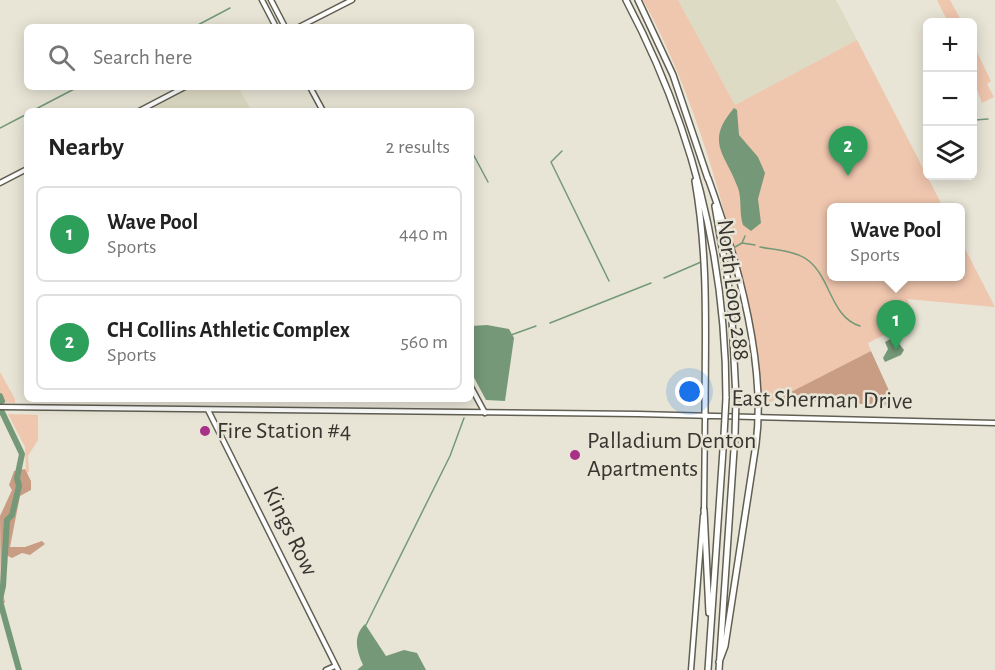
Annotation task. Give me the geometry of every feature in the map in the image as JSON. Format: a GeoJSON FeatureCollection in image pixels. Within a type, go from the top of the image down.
{"type":"FeatureCollection","features":[{"type":"Feature","properties":{"kind":"highway","name":"North Loop 288"},"geometry":{"type":"LineString","coordinates":[[626,0],[664,78],[688,147],[705,208],[720,291],[726,398],[708,670]]}},
{"type":"Feature","properties":{"kind":"highway","name":"North Loop 288"},"geometry":{"type":"LineString","coordinates":[[638,0],[674,75],[708,178],[730,291],[736,398],[735,435],[719,670]]}},
{"type":"Feature","properties":{"kind":"highway"},"geometry":{"type":"LineString","coordinates":[[688,147],[701,213],[706,262],[705,417]]}},
{"type":"Feature","properties":{"kind":"highway"},"geometry":{"type":"LineString","coordinates":[[708,178],[720,211],[748,320],[755,373],[757,417],[756,444],[724,646],[719,662]]}},
{"type":"Feature","properties":{"kind":"highway"},"geometry":{"type":"LineString","coordinates":[[704,510],[710,649]]}},
{"type":"Feature","properties":{"kind":"main road"},"geometry":{"type":"LineString","coordinates":[[262,0],[274,24]]}},
{"type":"Feature","properties":{"kind":"main road"},"geometry":{"type":"LineString","coordinates":[[271,0],[283,24]]}},
{"type":"Feature","properties":{"kind":"main road"},"geometry":{"type":"LineString","coordinates":[[305,24],[352,0]]}},
{"type":"Feature","properties":{"kind":"main road"},"geometry":{"type":"LineString","coordinates":[[145,108],[178,90]]}},
{"type":"Feature","properties":{"kind":"main road"},"geometry":{"type":"LineString","coordinates":[[312,90],[321,108]]}},
{"type":"Feature","properties":{"kind":"main road"},"geometry":{"type":"LineString","coordinates":[[0,183],[24,171]]}},
{"type":"Feature","properties":{"kind":"main road"},"geometry":{"type":"LineString","coordinates":[[474,393],[485,413]]}},
{"type":"Feature","properties":{"kind":"main road","name":"East Sherman Drive"},"geometry":{"type":"LineString","coordinates":[[0,407],[757,417],[995,423]]}},
{"type":"Feature","properties":{"kind":"main road","name":"Kings Row"},"geometry":{"type":"LineString","coordinates":[[208,410],[336,668]]}},
{"type":"Feature","properties":{"kind":"main road"},"geometry":{"type":"LineString","coordinates":[[691,670],[695,595],[704,510],[705,417]]}},
{"type":"Feature","properties":{"kind":"main road"},"geometry":{"type":"LineString","coordinates":[[326,670],[336,668]]}},
{"type":"Feature","properties":{"kind":"shaded area"},"geometry":{"type":"Polygon","coordinates":[[[643,0],[678,0],[735,105],[857,40],[923,168],[923,180],[929,180],[941,203],[827,203],[827,281],[965,281],[965,249],[995,307],[907,299],[916,319],[868,343],[871,351],[761,407],[758,364],[751,321],[723,205],[694,115],[671,57],[643,0]]]}},
{"type":"Feature","properties":{"kind":"shaded area"},"geometry":{"type":"Polygon","coordinates":[[[678,0],[836,0],[857,40],[735,105],[678,0]]]}},
{"type":"Feature","properties":{"kind":"shaded area"},"geometry":{"type":"Polygon","coordinates":[[[937,0],[950,0],[960,18],[946,18],[937,0]]]}},
{"type":"Feature","properties":{"kind":"shaded area"},"geometry":{"type":"Polygon","coordinates":[[[977,52],[991,81],[987,84],[994,97],[982,103],[977,90],[977,52]]]}},
{"type":"Feature","properties":{"kind":"shaded area"},"geometry":{"type":"Polygon","coordinates":[[[186,90],[240,90],[250,108],[152,108],[186,90]]]}},
{"type":"Feature","properties":{"kind":"shaded area"},"geometry":{"type":"Polygon","coordinates":[[[734,108],[737,110],[739,135],[758,157],[765,173],[758,199],[761,223],[751,231],[743,225],[738,188],[720,148],[720,130],[734,108]]]}},
{"type":"Feature","properties":{"kind":"shaded area"},"geometry":{"type":"Polygon","coordinates":[[[487,325],[509,329],[514,338],[505,401],[486,400],[474,378],[474,326],[487,325]]]}},
{"type":"Feature","properties":{"kind":"shaded area"},"geometry":{"type":"Polygon","coordinates":[[[894,337],[904,350],[901,355],[885,362],[883,358],[888,349],[885,342],[894,337]]]}},
{"type":"Feature","properties":{"kind":"shaded area"},"geometry":{"type":"Polygon","coordinates":[[[871,351],[896,406],[777,399],[871,351]]]}},
{"type":"Feature","properties":{"kind":"shaded area"},"geometry":{"type":"Polygon","coordinates":[[[0,372],[15,399],[15,403],[0,402],[0,372]]]}},
{"type":"Feature","properties":{"kind":"shaded area"},"geometry":{"type":"Polygon","coordinates":[[[8,414],[38,415],[38,440],[28,456],[29,472],[26,473],[25,447],[8,414]]]}},
{"type":"Feature","properties":{"kind":"shaded area"},"geometry":{"type":"Polygon","coordinates":[[[25,469],[31,481],[31,490],[20,496],[10,547],[25,547],[42,541],[45,544],[30,555],[22,553],[12,558],[4,554],[1,587],[5,602],[1,607],[0,516],[12,490],[9,485],[14,471],[25,469]]]}},
{"type":"Feature","properties":{"kind":"shaded area"},"geometry":{"type":"Polygon","coordinates":[[[365,624],[386,656],[404,650],[417,653],[426,670],[357,670],[363,665],[357,649],[357,638],[365,624]]]}},
{"type":"Feature","properties":{"kind":"waterway"},"geometry":{"type":"LineString","coordinates":[[200,24],[230,8]]}},
{"type":"Feature","properties":{"kind":"waterway"},"geometry":{"type":"LineString","coordinates":[[38,108],[72,90]]}},
{"type":"Feature","properties":{"kind":"waterway"},"geometry":{"type":"LineString","coordinates":[[0,128],[24,116]]}},
{"type":"Feature","properties":{"kind":"waterway"},"geometry":{"type":"LineString","coordinates":[[977,120],[988,119]]}},
{"type":"Feature","properties":{"kind":"waterway"},"geometry":{"type":"LineString","coordinates":[[562,151],[551,162],[609,281]]}},
{"type":"Feature","properties":{"kind":"waterway"},"geometry":{"type":"LineString","coordinates":[[474,156],[488,182]]}},
{"type":"Feature","properties":{"kind":"waterway"},"geometry":{"type":"LineString","coordinates":[[742,243],[745,236]]}},
{"type":"Feature","properties":{"kind":"waterway"},"geometry":{"type":"LineString","coordinates":[[735,247],[742,243],[755,245]]}},
{"type":"Feature","properties":{"kind":"waterway"},"geometry":{"type":"LineString","coordinates":[[760,247],[792,253],[809,261],[822,277],[843,315],[860,326]]}},
{"type":"Feature","properties":{"kind":"waterway"},"geometry":{"type":"LineString","coordinates":[[664,278],[701,262]]}},
{"type":"Feature","properties":{"kind":"waterway"},"geometry":{"type":"LineString","coordinates":[[550,323],[651,283]]}},
{"type":"Feature","properties":{"kind":"waterway"},"geometry":{"type":"LineString","coordinates":[[511,335],[536,326]]}},
{"type":"Feature","properties":{"kind":"waterway"},"geometry":{"type":"LineString","coordinates":[[0,396],[2,401]]}},
{"type":"Feature","properties":{"kind":"waterway"},"geometry":{"type":"LineString","coordinates":[[0,599],[3,586],[7,520],[12,515],[19,486],[17,478],[22,454],[2,412]]}},
{"type":"Feature","properties":{"kind":"waterway"},"geometry":{"type":"LineString","coordinates":[[366,625],[450,456],[464,418]]}},
{"type":"Feature","properties":{"kind":"waterway"},"geometry":{"type":"LineString","coordinates":[[0,601],[19,670]]}},
{"type":"Feature","properties":{"kind":"place","name":"CH Collins Athletic Complex"},"geometry":{"type":"Point","coordinates":[848,176]}},
{"type":"Feature","properties":{"kind":"place","name":"Wave Pool"},"geometry":{"type":"Point","coordinates":[896,350]}},
{"type":"Feature","properties":{"kind":"place","name":"Fire Station #4"},"geometry":{"type":"Point","coordinates":[205,431]}},
{"type":"Feature","properties":{"kind":"place","name":"Palladium Denton Apartments"},"geometry":{"type":"Point","coordinates":[575,455]}}]}
